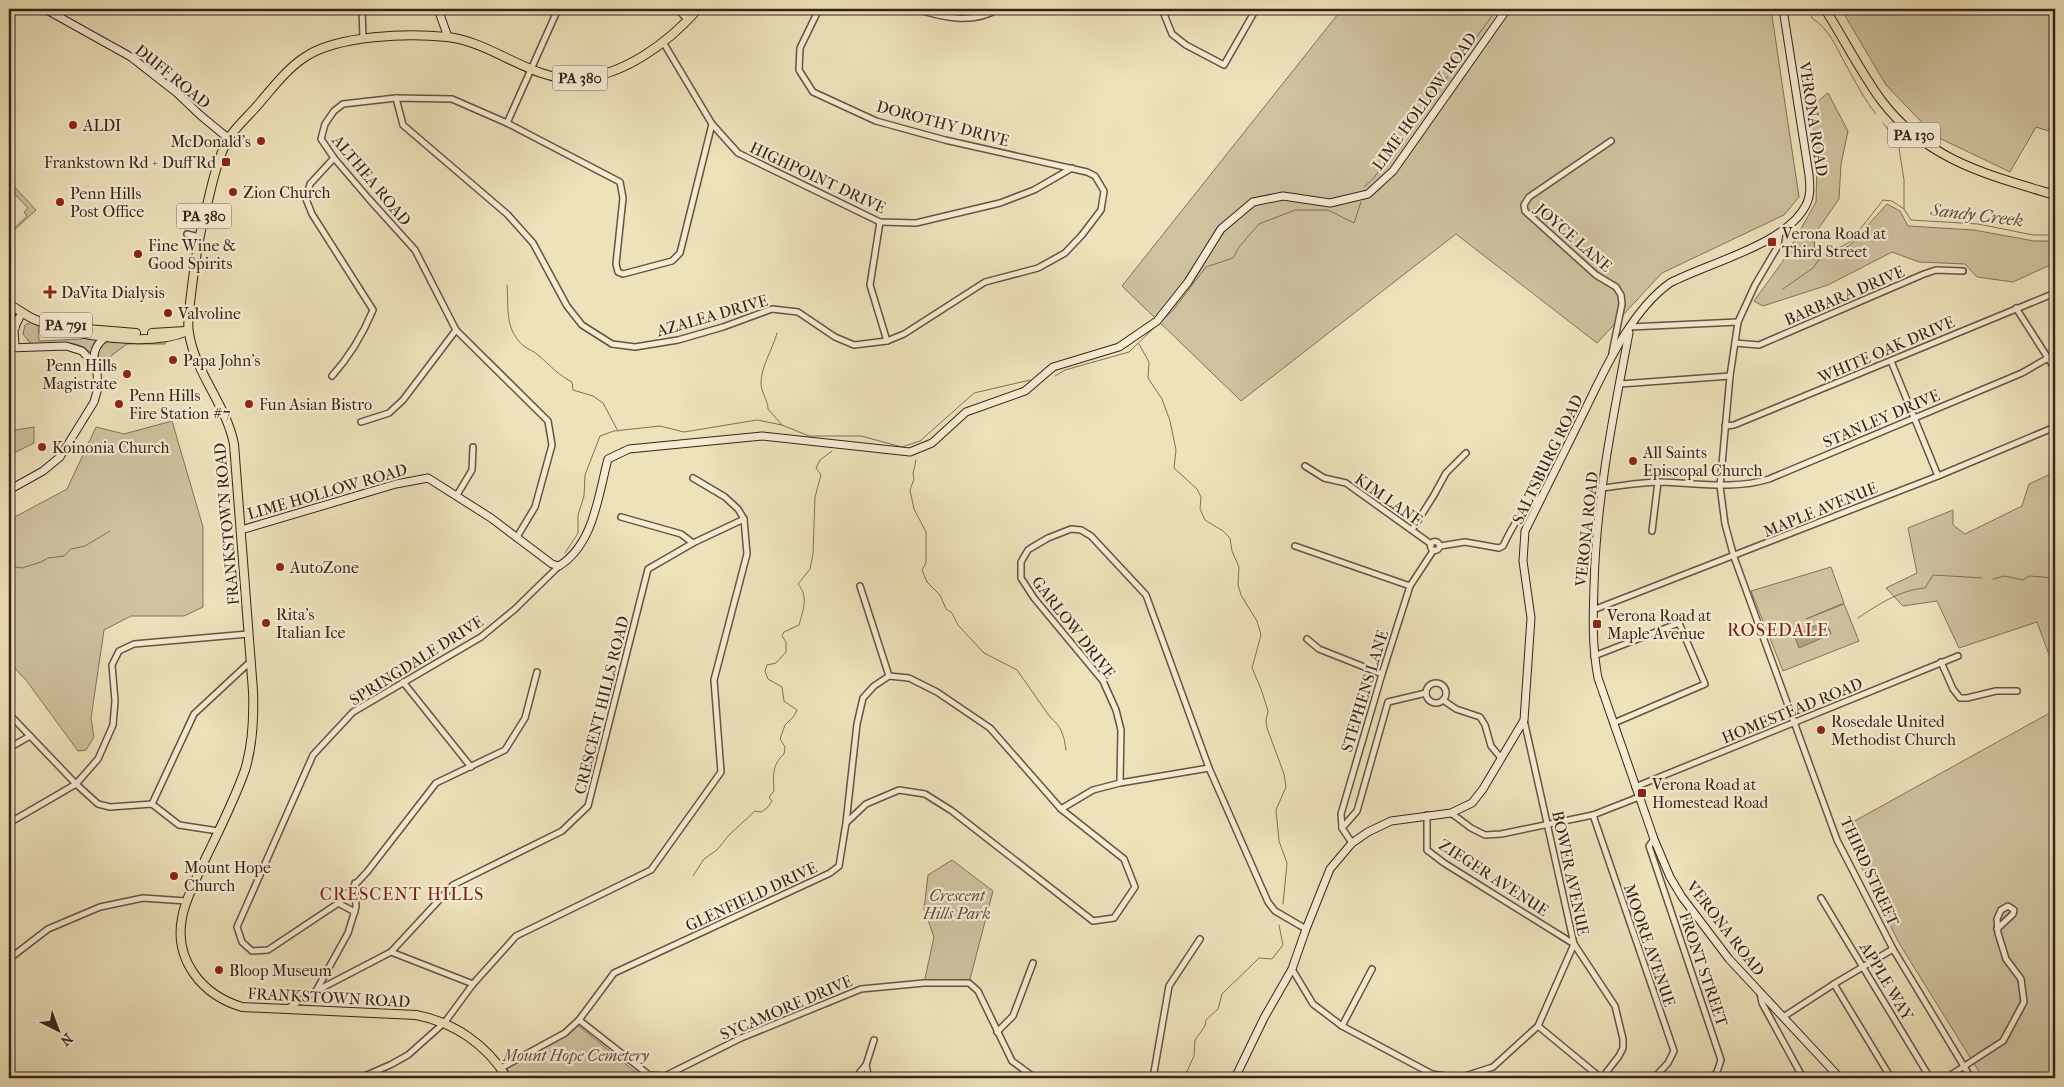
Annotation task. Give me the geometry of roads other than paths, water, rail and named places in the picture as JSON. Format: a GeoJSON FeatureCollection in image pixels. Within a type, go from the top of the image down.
{"type":"FeatureCollection","features":[{"type":"Feature","properties":{"kind":"main road","name":"FRANKSTOWN ROAD"},"geometry":{"type":"LineString","coordinates":[[504,1075],[477,1043],[444,1022],[407,1015],[242,1007],[218,998],[193,974],[184,954],[181,928],[186,900],[240,783],[251,746],[254,708],[232,431],[224,410],[193,348],[188,331],[199,237],[212,187],[229,139],[286,74],[304,58],[326,46],[363,38],[448,37],[481,47],[532,69],[560,78],[577,79],[622,67],[663,42],[698,9]]}},
{"type":"Feature","properties":{"kind":"main road","name":"PA 130"},"geometry":{"type":"LineString","coordinates":[[1825,9],[1880,98],[1906,128],[1939,153],[1974,170],[2055,195]]}},
{"type":"Feature","properties":{"kind":"main road","name":"PA 791"},"geometry":{"type":"LineString","coordinates":[[9,304],[35,319],[55,326],[106,338],[177,336],[188,331]]}},
{"type":"Feature","properties":{"kind":"main road"},"geometry":{"type":"LineString","coordinates":[[9,310],[15,327]]}},
{"type":"Feature","properties":{"kind":"main road","name":"PA 791"},"geometry":{"type":"LineString","coordinates":[[23,312],[94,331],[132,333],[188,331]]}},
{"type":"Feature","properties":{"kind":"street","name":"DUFF ROAD"},"geometry":{"type":"LineString","coordinates":[[45,9],[131,57],[177,93],[229,139]]}},
{"type":"Feature","properties":{"kind":"street"},"geometry":{"type":"LineString","coordinates":[[362,9],[363,38]]}},
{"type":"Feature","properties":{"kind":"street"},"geometry":{"type":"LineString","coordinates":[[438,9],[448,37]]}},
{"type":"Feature","properties":{"kind":"street"},"geometry":{"type":"LineString","coordinates":[[507,123],[558,9]]}},
{"type":"Feature","properties":{"kind":"street"},"geometry":{"type":"LineString","coordinates":[[677,9],[688,20]]}},
{"type":"Feature","properties":{"kind":"street","name":"DOROTHY DRIVE"},"geometry":{"type":"LineString","coordinates":[[819,9],[800,48],[799,70],[813,92],[876,121],[945,140],[1072,168]]}},
{"type":"Feature","properties":{"kind":"street"},"geometry":{"type":"LineString","coordinates":[[915,9],[944,18],[978,16],[998,9]]}},
{"type":"Feature","properties":{"kind":"street"},"geometry":{"type":"LineString","coordinates":[[1162,9],[1172,34],[1186,45],[1224,65],[1256,9]]}},
{"type":"Feature","properties":{"kind":"street","name":"LIME HOLLOW ROAD"},"geometry":{"type":"LineString","coordinates":[[240,530],[396,484],[428,478],[457,495],[552,564],[559,566],[568,560],[582,544],[592,520],[608,459],[629,449],[762,436],[910,452],[932,443],[966,412],[1025,391],[1053,367],[1119,347],[1157,321],[1188,282],[1221,229],[1253,202],[1284,196],[1330,203],[1368,194],[1393,171],[1507,9]]}},
{"type":"Feature","properties":{"kind":"street","name":"VERONA ROAD"},"geometry":{"type":"LineString","coordinates":[[1783,9],[1810,183],[1809,198],[1802,212],[1780,232],[1755,246],[1670,283],[1657,294],[1630,327],[1602,488],[1595,550],[1594,656],[1598,678],[1635,787],[1670,877],[1682,897],[1729,959],[1840,1078]]}},
{"type":"Feature","properties":{"kind":"street","name":"HIGHPOINT DRIVE"},"geometry":{"type":"LineString","coordinates":[[663,42],[712,124],[738,153],[880,222],[916,223],[1000,203],[1034,190],[1072,168]]}},
{"type":"Feature","properties":{"kind":"street","name":"AZALEA DRIVE"},"geometry":{"type":"LineString","coordinates":[[396,98],[403,125],[507,214],[533,243],[567,306],[582,325],[612,344],[635,347],[678,340],[723,327],[772,309],[798,312],[835,337],[854,344],[887,341],[904,334],[985,282],[1038,268],[1065,253],[1101,210],[1104,191],[1095,176],[1072,168]]}},
{"type":"Feature","properties":{"kind":"street","name":"ALTHEA ROAD"},"geometry":{"type":"LineString","coordinates":[[517,537],[535,507],[552,445],[548,421],[456,330],[415,250],[334,158],[321,139],[325,124],[334,111],[342,104],[396,98],[452,99],[507,123],[620,182],[623,198],[616,264],[618,272],[623,274],[672,260],[680,253],[712,124]]}},
{"type":"Feature","properties":{"kind":"street","name":"JOYCE LANE"},"geometry":{"type":"LineString","coordinates":[[1610,359],[1622,304],[1621,294],[1616,287],[1596,275],[1525,211],[1524,205],[1530,197],[1611,141]]}},
{"type":"Feature","properties":{"kind":"street"},"geometry":{"type":"LineString","coordinates":[[332,376],[354,348],[366,328],[372,310],[312,214],[306,199],[310,184],[334,158]]}},
{"type":"Feature","properties":{"kind":"street"},"geometry":{"type":"LineString","coordinates":[[880,222],[870,285],[887,341]]}},
{"type":"Feature","properties":{"kind":"street","name":"THIRD STREET"},"geometry":{"type":"LineString","coordinates":[[1780,232],[1778,246],[1755,285],[1738,322],[1730,376],[1720,486],[1725,524],[1734,557],[1837,840],[1893,949],[1971,1078]]}},
{"type":"Feature","properties":{"kind":"street"},"geometry":{"type":"LineString","coordinates":[[187,234],[199,237]]}},
{"type":"Feature","properties":{"kind":"street","name":"BARBARA DRIVE"},"geometry":{"type":"LineString","coordinates":[[1735,344],[1759,345],[1936,270],[1963,271]]}},
{"type":"Feature","properties":{"kind":"street","name":"WHITE OAK DRIVE"},"geometry":{"type":"LineString","coordinates":[[1725,426],[1734,425],[2055,293]]}},
{"type":"Feature","properties":{"kind":"street"},"geometry":{"type":"LineString","coordinates":[[2016,308],[2055,369]]}},
{"type":"Feature","properties":{"kind":"street"},"geometry":{"type":"LineString","coordinates":[[14,348],[15,327],[23,312]]}},
{"type":"Feature","properties":{"kind":"street"},"geometry":{"type":"LineString","coordinates":[[14,348],[23,312]]}},
{"type":"Feature","properties":{"kind":"street"},"geometry":{"type":"LineString","coordinates":[[1630,327],[1738,322]]}},
{"type":"Feature","properties":{"kind":"street","name":"SALTSBURG ROAD"},"geometry":{"type":"LineString","coordinates":[[1235,1078],[1264,1018],[1292,969],[1330,870],[1352,843],[1368,832],[1391,821],[1451,813],[1472,803],[1483,789],[1524,720],[1532,618],[1523,561],[1525,531],[1610,359],[1630,327]]}},
{"type":"Feature","properties":{"kind":"street"},"geometry":{"type":"LineString","coordinates":[[361,422],[389,413],[403,400],[456,330]]}},
{"type":"Feature","properties":{"kind":"street"},"geometry":{"type":"LineString","coordinates":[[93,363],[97,344],[106,338]]}},
{"type":"Feature","properties":{"kind":"street"},"geometry":{"type":"LineString","coordinates":[[9,490],[53,464],[67,449],[94,402],[98,388],[97,373],[93,363],[82,351],[69,346],[14,348]]}},
{"type":"Feature","properties":{"kind":"street","name":"STANLEY DRIVE"},"geometry":{"type":"LineString","coordinates":[[1602,488],[1658,482],[1720,486],[1751,485],[2022,373],[2048,358]]}},
{"type":"Feature","properties":{"kind":"street"},"geometry":{"type":"LineString","coordinates":[[1891,361],[1938,476]]}},
{"type":"Feature","properties":{"kind":"street"},"geometry":{"type":"LineString","coordinates":[[1620,384],[1730,376]]}},
{"type":"Feature","properties":{"kind":"street","name":"MAPLE AVENUE"},"geometry":{"type":"LineString","coordinates":[[1593,610],[1734,557],[2055,427]]}},
{"type":"Feature","properties":{"kind":"street"},"geometry":{"type":"LineString","coordinates":[[457,495],[472,470],[473,447]]}},
{"type":"Feature","properties":{"kind":"street"},"geometry":{"type":"LineString","coordinates":[[1412,530],[1446,473],[1466,453]]}},
{"type":"Feature","properties":{"kind":"street","name":"KIM LANE"},"geometry":{"type":"LineString","coordinates":[[1305,466],[1324,478],[1346,483],[1431,544]]}},
{"type":"Feature","properties":{"kind":"street"},"geometry":{"type":"LineString","coordinates":[[360,1078],[408,1055],[444,1022],[473,984],[516,936],[651,870],[721,772],[714,680],[747,554],[744,519],[738,509],[725,497],[693,478]]}},
{"type":"Feature","properties":{"kind":"street"},"geometry":{"type":"LineString","coordinates":[[1652,532],[1658,482]]}},
{"type":"Feature","properties":{"kind":"street"},"geometry":{"type":"LineString","coordinates":[[1440,546],[1435,542],[1430,546],[1433,550],[1439,549],[1440,546],[1465,542],[1499,548],[1503,546],[1511,529],[1525,510],[1542,497]]}},
{"type":"Feature","properties":{"kind":"street"},"geometry":{"type":"LineString","coordinates":[[621,517],[681,534],[692,542]]}},
{"type":"Feature","properties":{"kind":"street","name":"CRESCENT HILLS ROAD"},"geometry":{"type":"LineString","coordinates":[[285,1010],[316,991],[391,952],[452,885],[562,831],[588,806],[648,569],[692,542],[744,519]]}},
{"type":"Feature","properties":{"kind":"street","name":"GARLOW DRIVE"},"geometry":{"type":"LineString","coordinates":[[1120,783],[1121,730],[1116,710],[1103,681],[1034,598],[1021,578],[1021,562],[1028,550],[1048,538],[1071,529],[1081,530],[1090,536],[1146,595],[1209,768],[1271,907],[1306,929]]}},
{"type":"Feature","properties":{"kind":"street"},"geometry":{"type":"LineString","coordinates":[[1295,546],[1410,586]]}},
{"type":"Feature","properties":{"kind":"street","name":"STEPHENS LANE"},"geometry":{"type":"LineString","coordinates":[[1342,828],[1341,814],[1410,586],[1433,550]]}},
{"type":"Feature","properties":{"kind":"street","name":"SPRINGDALE DRIVE"},"geometry":{"type":"LineString","coordinates":[[537,672],[525,718],[505,750],[436,783],[338,903],[268,950],[252,951],[242,942],[237,927],[313,756],[353,712],[481,637],[515,609],[559,566]]}},
{"type":"Feature","properties":{"kind":"street"},"geometry":{"type":"LineString","coordinates":[[846,823],[866,804],[899,790],[925,794],[952,811],[1093,921],[1114,918],[1135,887],[1124,859],[1061,809],[990,728],[938,692],[909,678],[889,676],[860,586]]}},
{"type":"Feature","properties":{"kind":"street"},"geometry":{"type":"LineString","coordinates":[[1594,656],[1679,623],[1705,684],[1614,723]]}},
{"type":"Feature","properties":{"kind":"street"},"geometry":{"type":"LineString","coordinates":[[9,823],[76,784],[98,759],[113,725],[115,701],[112,665],[118,651],[134,644],[248,634]]}},
{"type":"Feature","properties":{"kind":"street"},"geometry":{"type":"LineString","coordinates":[[1307,639],[1319,650],[1382,674]]}},
{"type":"Feature","properties":{"kind":"street","name":"HOMESTEAD ROAD"},"geometry":{"type":"LineString","coordinates":[[1635,787],[1958,656]]}},
{"type":"Feature","properties":{"kind":"street"},"geometry":{"type":"LineString","coordinates":[[152,804],[194,714],[250,661]]}},
{"type":"Feature","properties":{"kind":"street"},"geometry":{"type":"LineString","coordinates":[[1941,662],[1953,689],[1960,698],[1996,691],[2017,692]]}},
{"type":"Feature","properties":{"kind":"street","name":"GLENFIELD DRIVE"},"geometry":{"type":"LineString","coordinates":[[504,1075],[565,1033],[579,1020],[614,973],[830,873],[839,866],[846,823],[857,724],[864,698],[874,686],[889,676]]}},
{"type":"Feature","properties":{"kind":"street"},"geometry":{"type":"LineString","coordinates":[[403,682],[471,767]]}},
{"type":"Feature","properties":{"kind":"street"},"geometry":{"type":"LineString","coordinates":[[1430,685],[1441,685],[1446,692],[1442,700],[1433,703],[1428,699],[1426,693],[1430,685]]}},
{"type":"Feature","properties":{"kind":"street"},"geometry":{"type":"LineString","coordinates":[[1352,843],[1342,828],[1358,811],[1388,702],[1426,693]]}},
{"type":"Feature","properties":{"kind":"street"},"geometry":{"type":"LineString","coordinates":[[1442,700],[1456,709],[1480,716],[1486,725],[1491,746],[1501,758]]}},
{"type":"Feature","properties":{"kind":"street"},"geometry":{"type":"LineString","coordinates":[[9,714],[76,784],[98,804],[110,807],[152,804],[179,825],[218,831]]}},
{"type":"Feature","properties":{"kind":"street","name":"BOWER AVENUE"},"geometry":{"type":"LineString","coordinates":[[1524,720],[1549,825],[1574,944],[1538,1026]]}},
{"type":"Feature","properties":{"kind":"street"},"geometry":{"type":"LineString","coordinates":[[9,748],[30,736]]}},
{"type":"Feature","properties":{"kind":"street"},"geometry":{"type":"LineString","coordinates":[[1061,809],[1093,790],[1120,783],[1209,768]]}},
{"type":"Feature","properties":{"kind":"street"},"geometry":{"type":"LineString","coordinates":[[1451,813],[1484,835],[1501,834],[1593,815],[1639,797]]}},
{"type":"Feature","properties":{"kind":"street","name":"ZIEGER AVENUE"},"geometry":{"type":"LineString","coordinates":[[1427,815],[1428,850],[1444,863],[1574,944]]}},
{"type":"Feature","properties":{"kind":"street","name":"MOORE AVENUE"},"geometry":{"type":"LineString","coordinates":[[1593,815],[1674,1051],[1668,1063],[1654,1078]]}},
{"type":"Feature","properties":{"kind":"street","name":"FRONT STREET"},"geometry":{"type":"LineString","coordinates":[[1654,839],[1649,846],[1721,1060],[1717,1072],[1711,1078]]}},
{"type":"Feature","properties":{"kind":"street"},"geometry":{"type":"LineString","coordinates":[[316,991],[348,933],[355,912],[355,883]]}},
{"type":"Feature","properties":{"kind":"street"},"geometry":{"type":"LineString","coordinates":[[9,960],[48,929],[100,907],[143,898],[186,900]]}},
{"type":"Feature","properties":{"kind":"street","name":"APPLE WAY"},"geometry":{"type":"LineString","coordinates":[[1821,898],[1930,1078]]}},
{"type":"Feature","properties":{"kind":"street"},"geometry":{"type":"LineString","coordinates":[[338,903],[355,912]]}},
{"type":"Feature","properties":{"kind":"street"},"geometry":{"type":"LineString","coordinates":[[1946,1078],[2003,1041],[2024,1002],[2022,979],[2006,959],[1997,928]]}},
{"type":"Feature","properties":{"kind":"street"},"geometry":{"type":"LineString","coordinates":[[1153,1078],[1169,986],[1200,939]]}},
{"type":"Feature","properties":{"kind":"street"},"geometry":{"type":"LineString","coordinates":[[1292,969],[1313,1004],[1342,1026],[1432,1074],[1459,1078],[1493,1067],[1538,1026],[1601,1078],[1619,1056],[1623,1048],[1623,1039],[1615,1006],[1574,944]]}},
{"type":"Feature","properties":{"kind":"street"},"geometry":{"type":"LineString","coordinates":[[1783,1017],[1893,949]]}},
{"type":"Feature","properties":{"kind":"street"},"geometry":{"type":"LineString","coordinates":[[391,952],[473,984]]}},
{"type":"Feature","properties":{"kind":"street"},"geometry":{"type":"LineString","coordinates":[[997,1032],[1014,1016],[1033,964]]}},
{"type":"Feature","properties":{"kind":"street"},"geometry":{"type":"LineString","coordinates":[[1342,1026],[1372,969]]}},
{"type":"Feature","properties":{"kind":"street","name":"SYCAMORE DRIVE"},"geometry":{"type":"LineString","coordinates":[[579,1020],[649,1074],[657,1077],[665,1076],[741,1038],[861,989],[924,983],[969,983],[978,991],[1012,1061],[1035,1078]]}},
{"type":"Feature","properties":{"kind":"street"},"geometry":{"type":"LineString","coordinates":[[1834,984],[1890,1078]]}},
{"type":"Feature","properties":{"kind":"street"},"geometry":{"type":"LineString","coordinates":[[1760,993],[1762,1003],[1803,1078]]}},
{"type":"Feature","properties":{"kind":"street"},"geometry":{"type":"LineString","coordinates":[[858,1078],[866,1065],[874,1040]]}},
{"type":"Feature","properties":{"kind":"street"},"geometry":{"type":"LineString","coordinates":[[866,1065],[868,1074],[866,1078]]}},
{"type":"Feature","properties":{"kind":"waterway"},"geometry":{"type":"LineString","coordinates":[[1364,187],[1373,179],[1497,9]]}},
{"type":"Feature","properties":{"kind":"waterway","name":"Sandy Creek"},"geometry":{"type":"LineString","coordinates":[[1809,9],[1812,18],[1824,28],[1832,39],[1860,90],[1876,114]]}},
{"type":"Feature","properties":{"kind":"waterway","name":"Sandy Creek"},"geometry":{"type":"LineString","coordinates":[[1883,123],[1898,142],[1904,180],[1904,209],[1911,220],[1978,224],[2033,235],[2055,235]]}},
{"type":"Feature","properties":{"kind":"waterway"},"geometry":{"type":"LineString","coordinates":[[1783,289],[1813,268],[1820,258],[1850,242],[1883,200],[1892,201],[1904,209]]}},
{"type":"Feature","properties":{"kind":"waterway"},"geometry":{"type":"LineString","coordinates":[[1162,321],[1174,309],[1206,267],[1233,258],[1239,247],[1259,224],[1295,210],[1328,210],[1354,223],[1361,202]]}},
{"type":"Feature","properties":{"kind":"waterway"},"geometry":{"type":"LineString","coordinates":[[507,285],[509,319],[518,340],[572,382],[573,390],[593,396],[603,403],[618,431]]}},
{"type":"Feature","properties":{"kind":"waterway"},"geometry":{"type":"LineString","coordinates":[[1055,376],[1065,370],[1129,352],[1157,325]]}},
{"type":"Feature","properties":{"kind":"waterway"},"geometry":{"type":"LineString","coordinates":[[777,333],[763,370],[761,383],[768,409],[782,425]]}},
{"type":"Feature","properties":{"kind":"waterway"},"geometry":{"type":"LineString","coordinates":[[1139,344],[1149,362],[1148,378],[1162,399],[1170,421],[1176,450],[1174,468],[1197,489],[1201,497],[1200,509],[1205,520],[1223,531],[1230,538],[1232,551],[1239,567],[1238,585],[1241,595],[1257,621],[1261,635],[1252,668],[1268,711],[1267,728],[1284,774],[1286,787],[1276,810],[1279,841],[1287,863],[1283,904]]}},
{"type":"Feature","properties":{"kind":"waterway"},"geometry":{"type":"LineString","coordinates":[[565,553],[578,533],[578,515],[584,496],[585,475],[600,436],[614,431],[660,426],[684,432],[757,420],[782,425],[809,436],[861,436],[902,447],[920,441],[974,393],[1030,380]]}},
{"type":"Feature","properties":{"kind":"waterway"},"geometry":{"type":"LineString","coordinates":[[693,876],[704,859],[717,850],[729,835],[755,811],[761,812],[772,801],[769,797],[774,791],[775,766],[784,754],[785,747],[780,739],[785,725],[797,710],[784,701],[782,687],[768,679],[765,671],[767,665],[776,663],[786,652],[786,642],[782,636],[784,632],[799,625],[804,599],[798,584],[810,569],[813,554],[815,497],[821,475],[816,468],[820,460],[832,451]]}},
{"type":"Feature","properties":{"kind":"waterway"},"geometry":{"type":"LineString","coordinates":[[916,460],[913,474],[914,479],[910,490],[914,509],[926,532],[926,563],[922,570],[927,582],[940,595],[946,609],[952,613],[958,625],[984,653],[1017,670],[1060,728],[1066,750]]}},
{"type":"Feature","properties":{"kind":"waterway"},"geometry":{"type":"LineString","coordinates":[[9,566],[22,568],[48,558],[64,556],[71,549],[85,546],[110,531]]}},
{"type":"Feature","properties":{"kind":"waterway"},"geometry":{"type":"LineString","coordinates":[[1858,618],[1898,595],[1925,588],[1933,575],[1982,578]]}},
{"type":"Feature","properties":{"kind":"waterway"},"geometry":{"type":"LineString","coordinates":[[1993,579],[2005,576],[2022,580],[2030,576],[2055,578]]}},
{"type":"Feature","properties":{"kind":"waterway"},"geometry":{"type":"LineString","coordinates":[[1184,1078],[1194,1056],[1195,1040],[1205,1026],[1206,1020],[1218,1009],[1222,994],[1259,958],[1272,959],[1283,945],[1279,925]]}},
{"type":"Feature","properties":{"kind":"place","name":"ALDI"},"geometry":{"type":"Point","coordinates":[73,125]}},
{"type":"Feature","properties":{"kind":"place","name":"McDonald's"},"geometry":{"type":"Point","coordinates":[261,141]}},
{"type":"Feature","properties":{"kind":"place","name":"Frankstown Rd + Duff Rd"},"geometry":{"type":"Point","coordinates":[226,162]}},
{"type":"Feature","properties":{"kind":"place","name":"Zion Church"},"geometry":{"type":"Point","coordinates":[233,192]}},
{"type":"Feature","properties":{"kind":"place","name":"Penn Hills Post Office"},"geometry":{"type":"Point","coordinates":[60,202]}},
{"type":"Feature","properties":{"kind":"place","name":"Verona Road at Third Street"},"geometry":{"type":"Point","coordinates":[1772,242]}},
{"type":"Feature","properties":{"kind":"place","name":"Fine Wine & Good Spirits"},"geometry":{"type":"Point","coordinates":[138,254]}},
{"type":"Feature","properties":{"kind":"place","name":"DaVita Dialysis"},"geometry":{"type":"Point","coordinates":[50,292]}},
{"type":"Feature","properties":{"kind":"place","name":"Valvoline"},"geometry":{"type":"Point","coordinates":[168,313]}},
{"type":"Feature","properties":{"kind":"place","name":"Papa John's"},"geometry":{"type":"Point","coordinates":[173,360]}},
{"type":"Feature","properties":{"kind":"place","name":"Penn Hills Magistrate"},"geometry":{"type":"Point","coordinates":[127,374]}},
{"type":"Feature","properties":{"kind":"place","name":"Penn Hills Fire Station #7"},"geometry":{"type":"Point","coordinates":[119,404]}},
{"type":"Feature","properties":{"kind":"place","name":"Fun Asian Bistro"},"geometry":{"type":"Point","coordinates":[249,404]}},
{"type":"Feature","properties":{"kind":"place","name":"Koinonia Church"},"geometry":{"type":"Point","coordinates":[42,447]}},
{"type":"Feature","properties":{"kind":"place","name":"All Saints Episcopal Church"},"geometry":{"type":"Point","coordinates":[1633,461]}},
{"type":"Feature","properties":{"kind":"place","name":"AutoZone"},"geometry":{"type":"Point","coordinates":[280,567]}},
{"type":"Feature","properties":{"kind":"place","name":"Rita's Italian Ice"},"geometry":{"type":"Point","coordinates":[266,623]}},
{"type":"Feature","properties":{"kind":"place","name":"Verona Road at Maple Avenue"},"geometry":{"type":"Point","coordinates":[1597,624]}},
{"type":"Feature","properties":{"kind":"place","name":"Rosedale United Methodist Church"},"geometry":{"type":"Point","coordinates":[1821,730]}},
{"type":"Feature","properties":{"kind":"place","name":"Verona Road at Homestead Road"},"geometry":{"type":"Point","coordinates":[1642,793]}},
{"type":"Feature","properties":{"kind":"place","name":"Mount Hope Church"},"geometry":{"type":"Point","coordinates":[174,876]}},
{"type":"Feature","properties":{"kind":"place","name":"Bloop Museum"},"geometry":{"type":"Point","coordinates":[219,970]}},
{"type":"Feature","properties":{"kind":"district","name":"ROSEDALE"},"geometry":{"type":"Point","coordinates":[1778,630]}},
{"type":"Feature","properties":{"kind":"district","name":"CRESCENT HILLS"},"geometry":{"type":"Point","coordinates":[402,894]}},
{"type":"Feature","properties":{"kind":"park label","name":"Crescent Hills Park"},"geometry":{"type":"Point","coordinates":[957,904]}},
{"type":"Feature","properties":{"kind":"park label","name":"Mount Hope Cemetery"},"geometry":{"type":"Point","coordinates":[576,1055]}}]}
